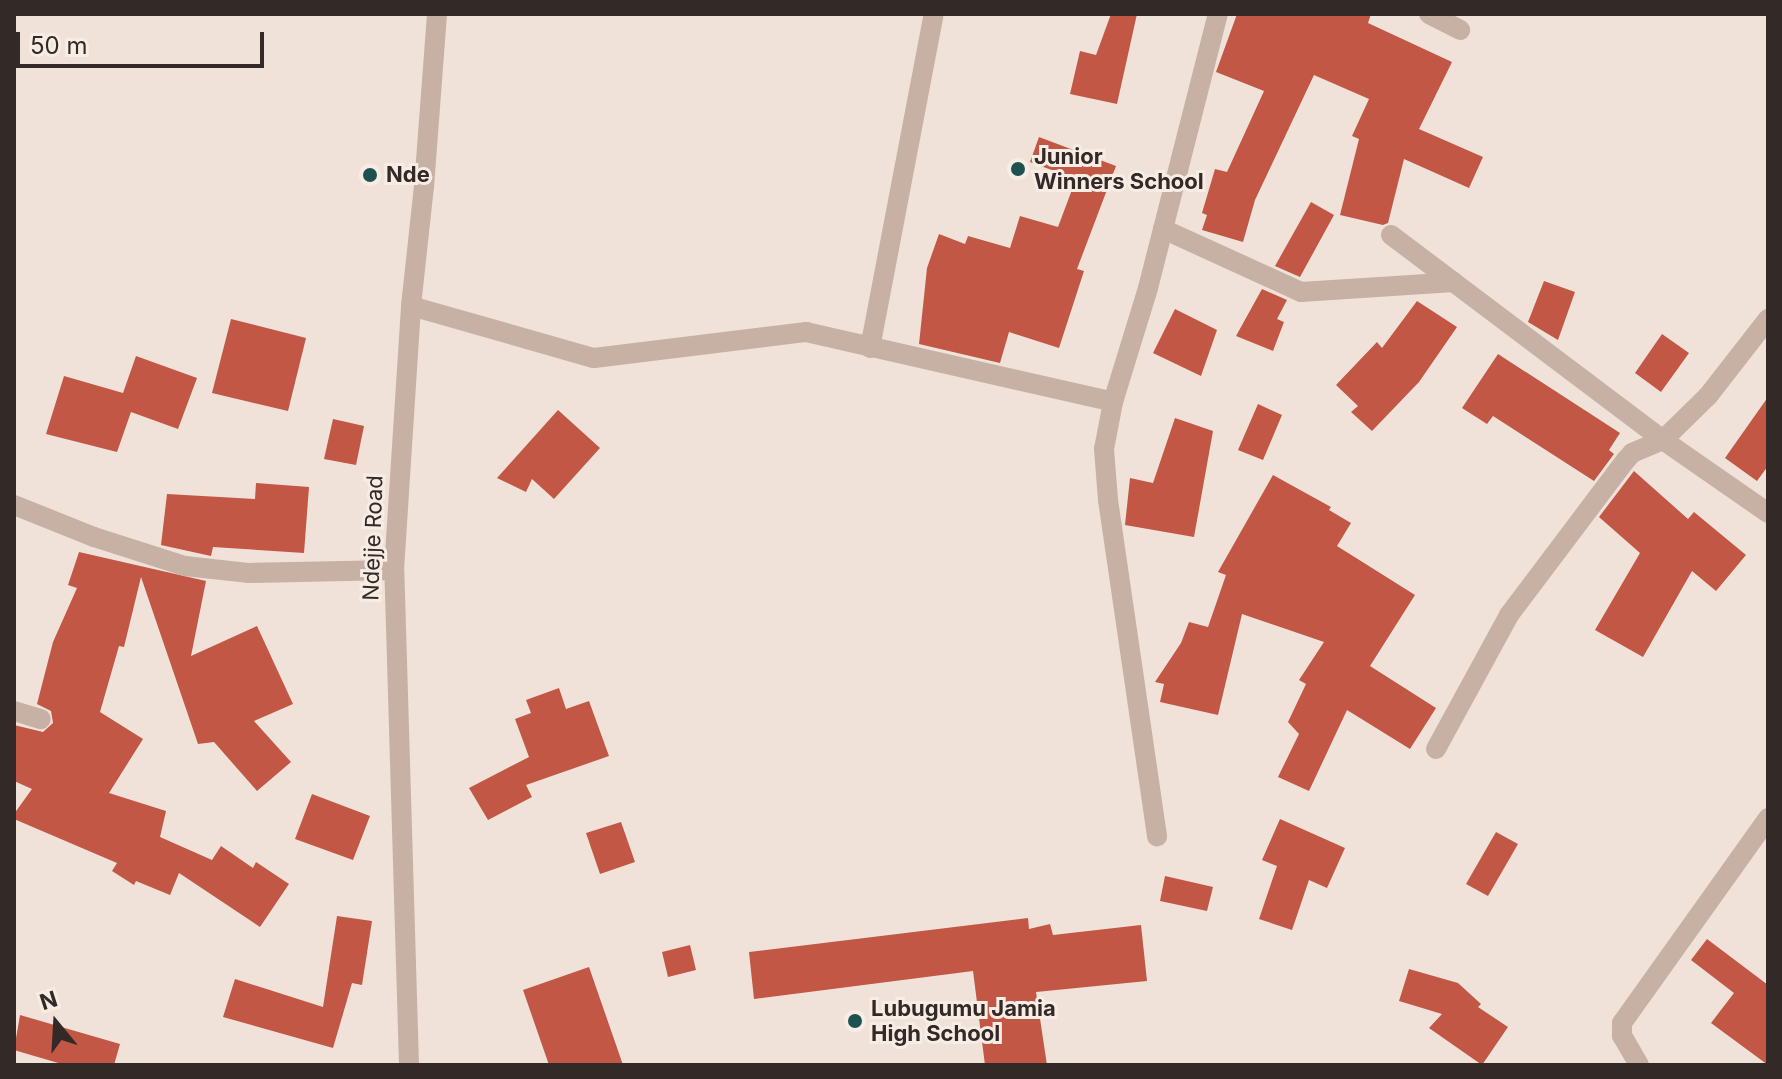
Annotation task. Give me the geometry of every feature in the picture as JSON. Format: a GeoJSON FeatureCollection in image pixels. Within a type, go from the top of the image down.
{"type":"FeatureCollection","features":[{"type":"Feature","properties":{"kind":"street","name":"Ndejje Road"},"geometry":{"type":"LineString","coordinates":[[409,1065],[394,570],[411,306],[437,14]]}},
{"type":"Feature","properties":{"kind":"street"},"geometry":{"type":"LineString","coordinates":[[870,348],[934,14]]}},
{"type":"Feature","properties":{"kind":"street"},"geometry":{"type":"LineString","coordinates":[[1157,836],[1152,820],[1108,500],[1104,449],[1113,402],[1163,229],[1218,14]]}},
{"type":"Feature","properties":{"kind":"street"},"geometry":{"type":"LineString","coordinates":[[1429,14],[1460,30]]}},
{"type":"Feature","properties":{"kind":"street"},"geometry":{"type":"LineString","coordinates":[[1163,229],[1301,292],[1454,282]]}},
{"type":"Feature","properties":{"kind":"street"},"geometry":{"type":"LineString","coordinates":[[1391,235],[1663,440],[1768,513]]}},
{"type":"Feature","properties":{"kind":"street"},"geometry":{"type":"LineString","coordinates":[[411,306],[594,358],[793,332],[1113,402]]}},
{"type":"Feature","properties":{"kind":"street"},"geometry":{"type":"LineString","coordinates":[[1436,749],[1509,615],[1626,460],[1632,453],[1663,440],[1708,396],[1768,319]]}},
{"type":"Feature","properties":{"kind":"street"},"geometry":{"type":"LineString","coordinates":[[14,505],[94,537],[185,566],[248,573],[394,570]]}},
{"type":"Feature","properties":{"kind":"street"},"geometry":{"type":"LineString","coordinates":[[14,711],[41,719]]}},
{"type":"Feature","properties":{"kind":"street"},"geometry":{"type":"LineString","coordinates":[[1639,1065],[1622,1036],[1622,1023],[1768,818]]}},
{"type":"Feature","properties":{"kind":"building"},"geometry":{"type":"Polygon","coordinates":[[[1111,14],[1137,14],[1117,104],[1070,94],[1080,51],[1096,55],[1111,14]]]}},
{"type":"Feature","properties":{"kind":"building"},"geometry":{"type":"Polygon","coordinates":[[[1237,14],[1371,14],[1368,23],[1452,62],[1419,129],[1483,157],[1469,188],[1404,159],[1388,223],[1383,225],[1340,215],[1359,139],[1352,136],[1369,99],[1314,75],[1255,200],[1243,242],[1202,230],[1207,215],[1202,213],[1215,169],[1227,172],[1264,91],[1216,72],[1237,14]]]}},
{"type":"Feature","properties":{"kind":"building"},"geometry":{"type":"Polygon","coordinates":[[[1039,137],[1116,166],[1077,269],[1084,271],[1059,348],[1009,332],[1000,363],[919,344],[927,268],[939,234],[965,244],[968,236],[1010,248],[1020,216],[1058,227],[1076,179],[1030,162],[1039,137]]]}},
{"type":"Feature","properties":{"kind":"building"},"geometry":{"type":"Polygon","coordinates":[[[1311,202],[1334,215],[1300,277],[1275,266],[1311,202]]]}},
{"type":"Feature","properties":{"kind":"building"},"geometry":{"type":"Polygon","coordinates":[[[1544,281],[1575,292],[1558,340],[1528,322],[1544,281]]]}},
{"type":"Feature","properties":{"kind":"building"},"geometry":{"type":"Polygon","coordinates":[[[1262,289],[1287,300],[1277,319],[1284,322],[1273,351],[1236,336],[1262,289]]]}},
{"type":"Feature","properties":{"kind":"building"},"geometry":{"type":"Polygon","coordinates":[[[1417,301],[1457,327],[1419,382],[1372,431],[1351,412],[1358,406],[1336,385],[1377,342],[1382,348],[1417,301]]]}},
{"type":"Feature","properties":{"kind":"building"},"geometry":{"type":"Polygon","coordinates":[[[1175,309],[1217,330],[1201,376],[1153,353],[1175,309]]]}},
{"type":"Feature","properties":{"kind":"building"},"geometry":{"type":"Polygon","coordinates":[[[231,319],[306,338],[288,411],[212,393],[231,319]]]}},
{"type":"Feature","properties":{"kind":"building"},"geometry":{"type":"Polygon","coordinates":[[[1662,334],[1689,353],[1661,392],[1635,373],[1662,334]]]}},
{"type":"Feature","properties":{"kind":"building"},"geometry":{"type":"Polygon","coordinates":[[[1498,354],[1620,433],[1609,450],[1614,454],[1594,481],[1493,416],[1487,424],[1462,408],[1498,354]]]}},
{"type":"Feature","properties":{"kind":"building"},"geometry":{"type":"Polygon","coordinates":[[[136,356],[197,378],[178,429],[131,412],[117,452],[46,434],[64,376],[123,393],[136,356]]]}},
{"type":"Feature","properties":{"kind":"building"},"geometry":{"type":"Polygon","coordinates":[[[1768,397],[1768,466],[1757,481],[1725,458],[1768,397]]]}},
{"type":"Feature","properties":{"kind":"building"},"geometry":{"type":"Polygon","coordinates":[[[1258,404],[1282,415],[1263,460],[1238,450],[1258,404]]]}},
{"type":"Feature","properties":{"kind":"building"},"geometry":{"type":"Polygon","coordinates":[[[558,410],[600,448],[554,499],[532,479],[526,492],[497,478],[558,410]]]}},
{"type":"Feature","properties":{"kind":"building"},"geometry":{"type":"Polygon","coordinates":[[[1175,418],[1213,431],[1194,537],[1125,525],[1130,478],[1153,483],[1175,418]]]}},
{"type":"Feature","properties":{"kind":"building"},"geometry":{"type":"Polygon","coordinates":[[[333,419],[364,426],[356,465],[324,459],[333,419]]]}},
{"type":"Feature","properties":{"kind":"building"},"geometry":{"type":"Polygon","coordinates":[[[1634,471],[1688,519],[1694,512],[1746,555],[1716,591],[1692,571],[1643,657],[1595,630],[1640,553],[1599,517],[1634,471]]]}},
{"type":"Feature","properties":{"kind":"building"},"geometry":{"type":"Polygon","coordinates":[[[1273,475],[1331,507],[1329,510],[1351,523],[1337,546],[1415,595],[1370,666],[1436,708],[1410,749],[1347,710],[1309,791],[1278,777],[1299,734],[1288,722],[1306,684],[1299,680],[1324,642],[1242,614],[1218,715],[1160,702],[1164,684],[1155,682],[1181,643],[1189,622],[1208,627],[1226,575],[1218,572],[1273,475]]]}},
{"type":"Feature","properties":{"kind":"building"},"geometry":{"type":"Polygon","coordinates":[[[256,483],[309,487],[304,553],[213,547],[211,556],[161,545],[167,494],[255,499],[256,483]]]}},
{"type":"Feature","properties":{"kind":"building"},"geometry":{"type":"Polygon","coordinates":[[[79,552],[206,581],[191,656],[257,626],[293,704],[254,721],[291,762],[257,791],[214,742],[198,744],[141,577],[124,647],[119,646],[100,712],[143,739],[109,793],[166,811],[160,837],[212,860],[221,846],[253,868],[256,862],[289,884],[260,927],[179,873],[170,895],[136,881],[134,885],[112,871],[117,863],[14,819],[14,814],[32,789],[14,781],[14,725],[43,732],[53,723],[51,711],[37,704],[53,642],[77,588],[68,585],[79,552]]]}},
{"type":"Feature","properties":{"kind":"building"},"geometry":{"type":"Polygon","coordinates":[[[559,688],[566,709],[589,701],[609,756],[526,785],[532,797],[488,820],[469,788],[529,757],[515,719],[531,713],[526,700],[559,688]]]}},
{"type":"Feature","properties":{"kind":"building"},"geometry":{"type":"Polygon","coordinates":[[[312,794],[370,816],[353,860],[295,839],[312,794]]]}},
{"type":"Feature","properties":{"kind":"building"},"geometry":{"type":"Polygon","coordinates":[[[1280,819],[1345,848],[1327,888],[1309,880],[1292,930],[1259,919],[1277,866],[1262,860],[1280,819]]]}},
{"type":"Feature","properties":{"kind":"building"},"geometry":{"type":"Polygon","coordinates":[[[621,822],[635,862],[600,874],[586,833],[621,822]]]}},
{"type":"Feature","properties":{"kind":"building"},"geometry":{"type":"Polygon","coordinates":[[[1496,832],[1518,844],[1488,896],[1466,884],[1496,832]]]}},
{"type":"Feature","properties":{"kind":"building"},"geometry":{"type":"Polygon","coordinates":[[[1165,876],[1213,887],[1207,911],[1160,901],[1165,876]]]}},
{"type":"Feature","properties":{"kind":"building"},"geometry":{"type":"Polygon","coordinates":[[[337,916],[372,921],[362,985],[352,983],[333,1048],[223,1017],[235,979],[323,1007],[337,916]]]}},
{"type":"Feature","properties":{"kind":"building"},"geometry":{"type":"Polygon","coordinates":[[[1028,918],[1029,929],[1050,924],[1053,935],[1141,925],[1147,981],[1036,992],[1047,1065],[985,1065],[973,971],[754,999],[749,952],[1028,918]]]}},
{"type":"Feature","properties":{"kind":"building"},"geometry":{"type":"Polygon","coordinates":[[[1707,939],[1768,985],[1768,1065],[1711,1023],[1734,993],[1691,960],[1707,939]]]}},
{"type":"Feature","properties":{"kind":"building"},"geometry":{"type":"Polygon","coordinates":[[[690,945],[696,970],[668,977],[662,952],[690,945]]]}},
{"type":"Feature","properties":{"kind":"building"},"geometry":{"type":"Polygon","coordinates":[[[589,967],[623,1065],[549,1065],[523,990],[589,967]]]}},
{"type":"Feature","properties":{"kind":"building"},"geometry":{"type":"Polygon","coordinates":[[[1409,969],[1458,983],[1481,1004],[1478,1007],[1508,1027],[1482,1065],[1429,1028],[1442,1014],[1399,1001],[1409,969]]]}},
{"type":"Feature","properties":{"kind":"building"},"geometry":{"type":"Polygon","coordinates":[[[20,1015],[120,1044],[114,1065],[65,1065],[14,1050],[20,1015]]]}},
{"type":"Feature","properties":{"kind":"place","name":"Junior Winners School"},"geometry":{"type":"Point","coordinates":[1018,169]}},
{"type":"Feature","properties":{"kind":"place","name":"Nde"},"geometry":{"type":"Point","coordinates":[370,175]}},
{"type":"Feature","properties":{"kind":"place","name":"Lubugumu Jamia High School"},"geometry":{"type":"Point","coordinates":[855,1021]}}]}
